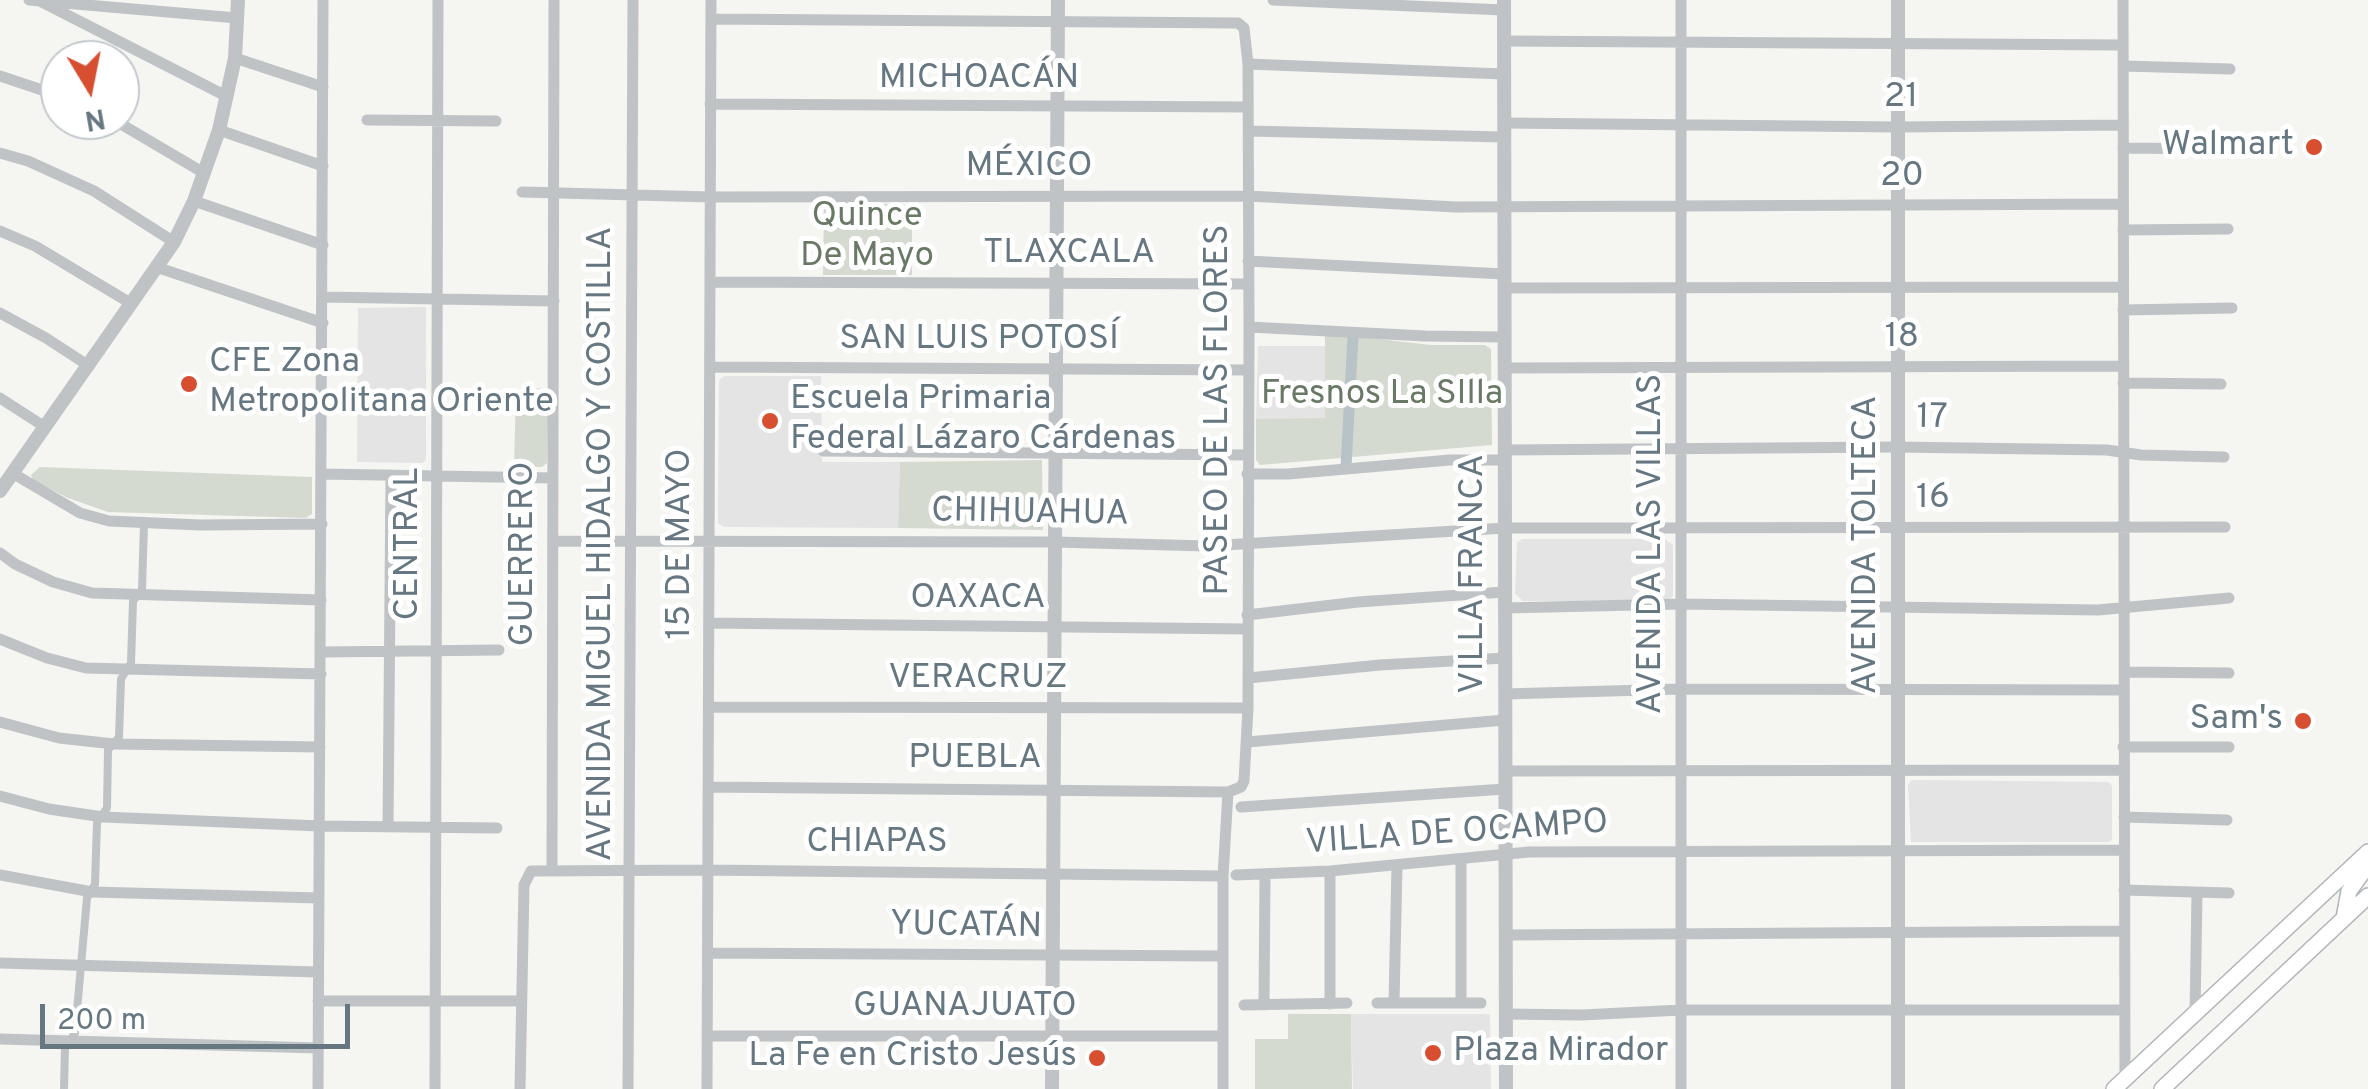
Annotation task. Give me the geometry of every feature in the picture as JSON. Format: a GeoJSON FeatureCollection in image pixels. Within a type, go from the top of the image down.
{"type":"FeatureCollection","features":[{"type":"Feature","properties":{"kind":"main road"},"geometry":{"type":"LineString","coordinates":[[2119,1084],[2368,852]]}},
{"type":"Feature","properties":{"kind":"main road"},"geometry":{"type":"LineString","coordinates":[[2344,918],[2350,891],[2368,866]]}},
{"type":"Feature","properties":{"kind":"main road"},"geometry":{"type":"LineString","coordinates":[[2162,1089],[2368,896]]}},
{"type":"Feature","properties":{"kind":"main road"},"geometry":{"type":"LineString","coordinates":[[2254,958],[2276,982]]}},
{"type":"Feature","properties":{"kind":"street"},"geometry":{"type":"LineString","coordinates":[[29,0],[237,18]]}},
{"type":"Feature","properties":{"kind":"street"},"geometry":{"type":"LineString","coordinates":[[0,491],[174,242],[219,130],[235,58],[238,0]]}},
{"type":"Feature","properties":{"kind":"street"},"geometry":{"type":"LineString","coordinates":[[318,1089],[323,0]]}},
{"type":"Feature","properties":{"kind":"street","name":"CENTRAL"},"geometry":{"type":"LineString","coordinates":[[435,1089],[438,0]]}},
{"type":"Feature","properties":{"kind":"street","name":"GUERRERO"},"geometry":{"type":"LineString","coordinates":[[552,869],[554,0]]}},
{"type":"Feature","properties":{"kind":"street","name":"AVENIDA MIGUEL HIDALGO Y COSTILLA"},"geometry":{"type":"LineString","coordinates":[[628,1089],[633,0]]}},
{"type":"Feature","properties":{"kind":"street","name":"15 DE MAYO"},"geometry":{"type":"LineString","coordinates":[[707,1089],[711,0]]}},
{"type":"Feature","properties":{"kind":"street"},"geometry":{"type":"LineString","coordinates":[[1052,1089],[1058,0]]}},
{"type":"Feature","properties":{"kind":"street"},"geometry":{"type":"LineString","coordinates":[[1273,0],[1504,5]]}},
{"type":"Feature","properties":{"kind":"street","name":"AVENIDA LAS VILLAS"},"geometry":{"type":"LineString","coordinates":[[1681,0],[1681,1089]]}},
{"type":"Feature","properties":{"kind":"street","name":"AVENIDA TOLTECA"},"geometry":{"type":"LineString","coordinates":[[1898,0],[1898,1089]]}},
{"type":"Feature","properties":{"kind":"street"},"geometry":{"type":"LineString","coordinates":[[2119,1084],[2124,1010],[2122,0]]}},
{"type":"Feature","properties":{"kind":"street"},"geometry":{"type":"LineString","coordinates":[[40,1],[226,96]]}},
{"type":"Feature","properties":{"kind":"street","name":"VILLA FRANCA"},"geometry":{"type":"LineString","coordinates":[[1504,5],[1506,1089]]}},
{"type":"Feature","properties":{"kind":"street"},"geometry":{"type":"LineString","coordinates":[[711,19],[1058,20]]}},
{"type":"Feature","properties":{"kind":"street","name":"PASEO DE LAS FLORES"},"geometry":{"type":"LineString","coordinates":[[1058,20],[1232,21],[1242,25],[1245,33],[1248,708],[1244,781],[1234,790],[1223,956],[1224,1089]]}},
{"type":"Feature","properties":{"kind":"street"},"geometry":{"type":"LineString","coordinates":[[1504,41],[2123,45]]}},
{"type":"Feature","properties":{"kind":"street"},"geometry":{"type":"LineString","coordinates":[[235,58],[323,87]]}},
{"type":"Feature","properties":{"kind":"street"},"geometry":{"type":"LineString","coordinates":[[1248,64],[1504,74]]}},
{"type":"Feature","properties":{"kind":"street"},"geometry":{"type":"LineString","coordinates":[[2122,66],[2230,70]]}},
{"type":"Feature","properties":{"kind":"street"},"geometry":{"type":"LineString","coordinates":[[0,76],[40,89]]}},
{"type":"Feature","properties":{"kind":"street","name":"MICHOACÁN"},"geometry":{"type":"LineString","coordinates":[[710,104],[1248,107]]}},
{"type":"Feature","properties":{"kind":"street"},"geometry":{"type":"LineString","coordinates":[[367,120],[496,120]]}},
{"type":"Feature","properties":{"kind":"street","name":"21"},"geometry":{"type":"LineString","coordinates":[[1504,130],[1680,124],[2123,124]]}},
{"type":"Feature","properties":{"kind":"street"},"geometry":{"type":"LineString","coordinates":[[219,130],[323,166]]}},
{"type":"Feature","properties":{"kind":"street"},"geometry":{"type":"LineString","coordinates":[[1248,131],[1504,130]]}},
{"type":"Feature","properties":{"kind":"street"},"geometry":{"type":"LineString","coordinates":[[140,135],[204,173]]}},
{"type":"Feature","properties":{"kind":"street"},"geometry":{"type":"LineString","coordinates":[[2123,148],[2230,149]]}},
{"type":"Feature","properties":{"kind":"street"},"geometry":{"type":"LineString","coordinates":[[0,153],[28,161],[94,191],[174,242]]}},
{"type":"Feature","properties":{"kind":"street","name":"MÉXICO"},"geometry":{"type":"LineString","coordinates":[[522,192],[711,197],[1248,196],[1505,206]]}},
{"type":"Feature","properties":{"kind":"street"},"geometry":{"type":"LineString","coordinates":[[194,200],[323,245]]}},
{"type":"Feature","properties":{"kind":"street","name":"20"},"geometry":{"type":"LineString","coordinates":[[1505,206],[2123,204]]}},
{"type":"Feature","properties":{"kind":"street"},"geometry":{"type":"LineString","coordinates":[[2123,230],[2228,229]]}},
{"type":"Feature","properties":{"kind":"street"},"geometry":{"type":"LineString","coordinates":[[0,231],[35,246],[132,304]]}},
{"type":"Feature","properties":{"kind":"street"},"geometry":{"type":"LineString","coordinates":[[1248,261],[1504,281],[1681,287],[2122,287]]}},
{"type":"Feature","properties":{"kind":"street"},"geometry":{"type":"LineString","coordinates":[[159,268],[323,323]]}},
{"type":"Feature","properties":{"kind":"street","name":"TLAXCALA"},"geometry":{"type":"LineString","coordinates":[[710,282],[1248,284]]}},
{"type":"Feature","properties":{"kind":"street"},"geometry":{"type":"LineString","coordinates":[[324,298],[554,301]]}},
{"type":"Feature","properties":{"kind":"street"},"geometry":{"type":"LineString","coordinates":[[2123,310],[2232,308]]}},
{"type":"Feature","properties":{"kind":"street"},"geometry":{"type":"LineString","coordinates":[[0,314],[89,366]]}},
{"type":"Feature","properties":{"kind":"street"},"geometry":{"type":"LineString","coordinates":[[1249,327],[1504,336]]}},
{"type":"Feature","properties":{"kind":"street","name":"18"},"geometry":{"type":"LineString","coordinates":[[1504,368],[2123,366]]}},
{"type":"Feature","properties":{"kind":"street","name":"SAN LUIS POTOSÍ"},"geometry":{"type":"LineString","coordinates":[[710,367],[1248,370]]}},
{"type":"Feature","properties":{"kind":"street"},"geometry":{"type":"LineString","coordinates":[[2123,383],[2222,384]]}},
{"type":"Feature","properties":{"kind":"street"},"geometry":{"type":"LineString","coordinates":[[0,398],[45,428]]}},
{"type":"Feature","properties":{"kind":"street","name":"17"},"geometry":{"type":"LineString","coordinates":[[1247,474],[1288,474],[1505,455],[1681,448],[1896,447],[2224,457]]}},
{"type":"Feature","properties":{"kind":"street"},"geometry":{"type":"LineString","coordinates":[[823,451],[1247,455]]}},
{"type":"Feature","properties":{"kind":"street"},"geometry":{"type":"LineString","coordinates":[[14,474],[80,512],[109,521],[322,524]]}},
{"type":"Feature","properties":{"kind":"street"},"geometry":{"type":"LineString","coordinates":[[322,474],[553,478]]}},
{"type":"Feature","properties":{"kind":"street"},"geometry":{"type":"LineString","coordinates":[[388,827],[391,475]]}},
{"type":"Feature","properties":{"kind":"street"},"geometry":{"type":"LineString","coordinates":[[64,1089],[65,1048],[74,1033],[87,898],[96,884],[97,822],[107,808],[108,750],[119,737],[121,679],[131,663],[133,601],[142,590],[144,524]]}},
{"type":"Feature","properties":{"kind":"street","name":"16"},"geometry":{"type":"LineString","coordinates":[[1506,528],[2225,527]]}},
{"type":"Feature","properties":{"kind":"street","name":"CHIHUAHUA"},"geometry":{"type":"LineString","coordinates":[[553,540],[1248,546],[1506,528]]}},
{"type":"Feature","properties":{"kind":"street"},"geometry":{"type":"LineString","coordinates":[[0,554],[53,582],[92,593],[322,600]]}},
{"type":"Feature","properties":{"kind":"street"},"geometry":{"type":"LineString","coordinates":[[1247,615],[1358,602],[1504,600],[2098,610],[2229,598]]}},
{"type":"Feature","properties":{"kind":"street","name":"OAXACA"},"geometry":{"type":"LineString","coordinates":[[709,623],[1247,629]]}},
{"type":"Feature","properties":{"kind":"street"},"geometry":{"type":"LineString","coordinates":[[0,639],[66,663],[125,670],[321,674]]}},
{"type":"Feature","properties":{"kind":"street"},"geometry":{"type":"LineString","coordinates":[[322,652],[499,650]]}},
{"type":"Feature","properties":{"kind":"street"},"geometry":{"type":"LineString","coordinates":[[1248,678],[1505,658]]}},
{"type":"Feature","properties":{"kind":"street"},"geometry":{"type":"LineString","coordinates":[[2124,672],[2230,673]]}},
{"type":"Feature","properties":{"kind":"street"},"geometry":{"type":"LineString","coordinates":[[1505,694],[1680,689],[2124,690]]}},
{"type":"Feature","properties":{"kind":"street","name":"VERACRUZ"},"geometry":{"type":"LineString","coordinates":[[709,707],[1248,708]]}},
{"type":"Feature","properties":{"kind":"street"},"geometry":{"type":"LineString","coordinates":[[1246,742],[1505,720]]}},
{"type":"Feature","properties":{"kind":"street"},"geometry":{"type":"LineString","coordinates":[[0,722],[28,732],[114,744],[320,747]]}},
{"type":"Feature","properties":{"kind":"street"},"geometry":{"type":"LineString","coordinates":[[2123,746],[2228,748]]}},
{"type":"Feature","properties":{"kind":"street"},"geometry":{"type":"LineString","coordinates":[[1505,771],[2124,770]]}},
{"type":"Feature","properties":{"kind":"street","name":"PUEBLA"},"geometry":{"type":"LineString","coordinates":[[709,787],[1234,790]]}},
{"type":"Feature","properties":{"kind":"street"},"geometry":{"type":"LineString","coordinates":[[1241,807],[1505,789]]}},
{"type":"Feature","properties":{"kind":"street"},"geometry":{"type":"LineString","coordinates":[[0,796],[48,810],[102,817],[497,828]]}},
{"type":"Feature","properties":{"kind":"street"},"geometry":{"type":"LineString","coordinates":[[2124,817],[2227,820]]}},
{"type":"Feature","properties":{"kind":"street","name":"VILLA DE OCAMPO"},"geometry":{"type":"LineString","coordinates":[[1230,876],[1461,861],[1506,854],[2124,850]]}},
{"type":"Feature","properties":{"kind":"street"},"geometry":{"type":"LineString","coordinates":[[1461,861],[1461,1003]]}},
{"type":"Feature","properties":{"kind":"street"},"geometry":{"type":"LineString","coordinates":[[1394,1004],[1396,866]]}},
{"type":"Feature","properties":{"kind":"street","name":"CHIAPAS"},"geometry":{"type":"LineString","coordinates":[[521,1002],[524,885],[531,872],[552,869],[1230,876]]}},
{"type":"Feature","properties":{"kind":"street"},"geometry":{"type":"LineString","coordinates":[[1330,871],[1330,1004]]}},
{"type":"Feature","properties":{"kind":"street"},"geometry":{"type":"LineString","coordinates":[[0,875],[92,892],[320,898]]}},
{"type":"Feature","properties":{"kind":"street"},"geometry":{"type":"LineString","coordinates":[[1264,1005],[1265,875]]}},
{"type":"Feature","properties":{"kind":"street"},"geometry":{"type":"LineString","coordinates":[[2124,890],[2229,894]]}},
{"type":"Feature","properties":{"kind":"street"},"geometry":{"type":"LineString","coordinates":[[2195,1014],[2197,894]]}},
{"type":"Feature","properties":{"kind":"street"},"geometry":{"type":"LineString","coordinates":[[1506,935],[2124,931]]}},
{"type":"Feature","properties":{"kind":"street","name":"YUCATÁN"},"geometry":{"type":"LineString","coordinates":[[709,953],[1223,956]]}},
{"type":"Feature","properties":{"kind":"street"},"geometry":{"type":"LineString","coordinates":[[0,963],[318,972]]}},
{"type":"Feature","properties":{"kind":"street"},"geometry":{"type":"LineString","coordinates":[[318,1001],[521,1002],[520,1089]]}},
{"type":"Feature","properties":{"kind":"street"},"geometry":{"type":"LineString","coordinates":[[1244,1005],[1347,1003]]}},
{"type":"Feature","properties":{"kind":"street"},"geometry":{"type":"LineString","coordinates":[[1377,1003],[1480,1003]]}},
{"type":"Feature","properties":{"kind":"street"},"geometry":{"type":"LineString","coordinates":[[1507,1014],[2124,1010]]}},
{"type":"Feature","properties":{"kind":"street","name":"GUANAJUATO"},"geometry":{"type":"LineString","coordinates":[[708,1036],[1223,1036]]}},
{"type":"Feature","properties":{"kind":"street"},"geometry":{"type":"LineString","coordinates":[[0,1040],[318,1048]]}},
{"type":"Feature","properties":{"kind":"shaded area"},"geometry":{"type":"Polygon","coordinates":[[[426,307],[426,460],[357,462],[358,308],[426,307]]]}},
{"type":"Feature","properties":{"kind":"shaded area"},"geometry":{"type":"Polygon","coordinates":[[[1258,346],[1325,346],[1326,419],[1256,419],[1258,346]]]}},
{"type":"Feature","properties":{"kind":"shaded area","name":"Escuela Primaria Federal Lázaro Cárdenas"},"geometry":{"type":"Polygon","coordinates":[[[724,376],[821,376],[822,462],[900,462],[898,528],[724,527],[718,523],[719,380],[724,376]]]}},
{"type":"Feature","properties":{"kind":"shaded area"},"geometry":{"type":"Polygon","coordinates":[[[1522,539],[1665,539],[1673,545],[1673,596],[1667,601],[1523,601],[1515,594],[1517,543],[1522,539]]]}},
{"type":"Feature","properties":{"kind":"shaded area"},"geometry":{"type":"Polygon","coordinates":[[[1912,780],[2109,782],[2112,840],[1911,842],[1908,785],[1912,780]]]}},
{"type":"Feature","properties":{"kind":"shaded area","name":"Plaza Mirador"},"geometry":{"type":"Polygon","coordinates":[[[1351,1014],[1490,1014],[1491,1089],[1353,1089],[1351,1014]]]}},
{"type":"Feature","properties":{"kind":"green space","name":"Quince De Mayo"},"geometry":{"type":"Polygon","coordinates":[[[824,201],[912,205],[912,275],[823,275],[824,201]]]}},
{"type":"Feature","properties":{"kind":"green space","name":"Fresnos La SIlla"},"geometry":{"type":"Polygon","coordinates":[[[1325,333],[1431,345],[1485,345],[1491,349],[1492,445],[1260,465],[1256,460],[1256,419],[1325,418],[1325,333]]]}},
{"type":"Feature","properties":{"kind":"green space"},"geometry":{"type":"Polygon","coordinates":[[[549,388],[547,463],[542,467],[514,467],[516,389],[549,388]]]}},
{"type":"Feature","properties":{"kind":"green space"},"geometry":{"type":"Polygon","coordinates":[[[1042,460],[1043,530],[898,528],[900,462],[1042,460]]]}},
{"type":"Feature","properties":{"kind":"green space"},"geometry":{"type":"Polygon","coordinates":[[[40,467],[312,477],[312,514],[306,518],[108,512],[33,480],[31,475],[40,467]]]}},
{"type":"Feature","properties":{"kind":"green space"},"geometry":{"type":"Polygon","coordinates":[[[1288,1014],[1351,1014],[1352,1089],[1255,1089],[1255,1039],[1288,1039],[1288,1014]]]}},
{"type":"Feature","properties":{"kind":"waterway"},"geometry":{"type":"LineString","coordinates":[[1346,467],[1353,336]]}},
{"type":"Feature","properties":{"kind":"place","name":"Walmart"},"geometry":{"type":"Point","coordinates":[2314,147]}},
{"type":"Feature","properties":{"kind":"place","name":"CFE Zona Metropolitana Oriente"},"geometry":{"type":"Point","coordinates":[189,384]}},
{"type":"Feature","properties":{"kind":"place","name":"Escuela Primaria Federal Lázaro Cárdenas"},"geometry":{"type":"Point","coordinates":[770,421]}},
{"type":"Feature","properties":{"kind":"place","name":"Sam's"},"geometry":{"type":"Point","coordinates":[2303,721]}},
{"type":"Feature","properties":{"kind":"place","name":"Plaza Mirador"},"geometry":{"type":"Point","coordinates":[1433,1053]}},
{"type":"Feature","properties":{"kind":"place","name":"La Fe en Cristo Jesús"},"geometry":{"type":"Point","coordinates":[1097,1058]}}]}
